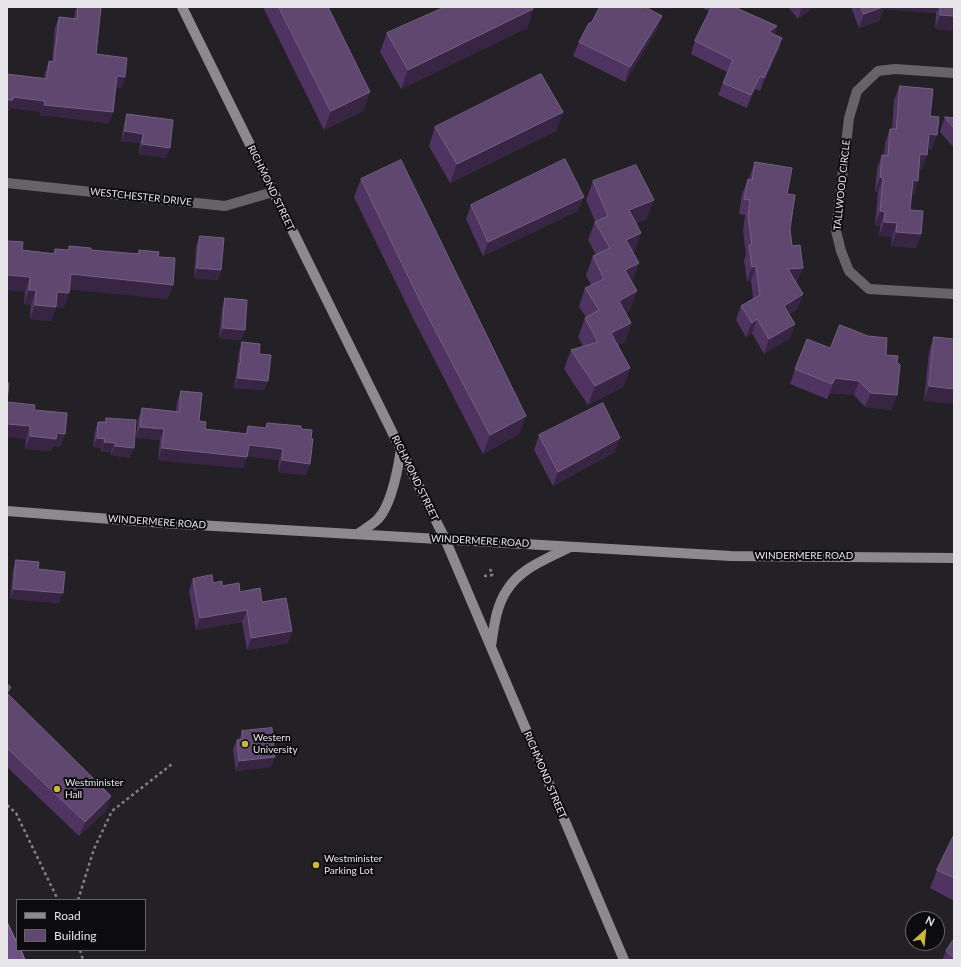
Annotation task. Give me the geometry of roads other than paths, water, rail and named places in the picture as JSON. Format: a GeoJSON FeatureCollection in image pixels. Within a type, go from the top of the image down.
{"type":"FeatureCollection","features":[{"type":"Feature","properties":{"kind":"main road","name":"RICHMOND STREET"},"geometry":{"type":"LineString","coordinates":[[182,7],[445,539],[624,960]]}},
{"type":"Feature","properties":{"kind":"main road"},"geometry":{"type":"LineString","coordinates":[[358,534],[378,520],[383,512],[396,479],[401,450]]}},
{"type":"Feature","properties":{"kind":"main road","name":"WINDERMERE ROAD"},"geometry":{"type":"LineString","coordinates":[[7,511],[132,521],[731,556],[954,558]]}},
{"type":"Feature","properties":{"kind":"main road"},"geometry":{"type":"LineString","coordinates":[[491,646],[496,618],[507,589],[519,576],[532,567],[571,546]]}},
{"type":"Feature","properties":{"kind":"street","name":"TALLWOOD CIRCLE"},"geometry":{"type":"LineString","coordinates":[[954,72],[895,68],[878,71],[857,91],[849,118],[836,231],[841,251],[849,271],[869,288],[954,294]]}},
{"type":"Feature","properties":{"kind":"street","name":"WESTCHESTER DRIVE"},"geometry":{"type":"LineString","coordinates":[[7,183],[225,206],[274,192]]}},
{"type":"Feature","properties":{"kind":"place","name":"Western University"},"geometry":{"type":"Point","coordinates":[245,744]}},
{"type":"Feature","properties":{"kind":"place","name":"Westminister Hall"},"geometry":{"type":"Point","coordinates":[57,789]}},
{"type":"Feature","properties":{"kind":"place","name":"Westminister Parking Lot"},"geometry":{"type":"Point","coordinates":[316,865]}}]}
